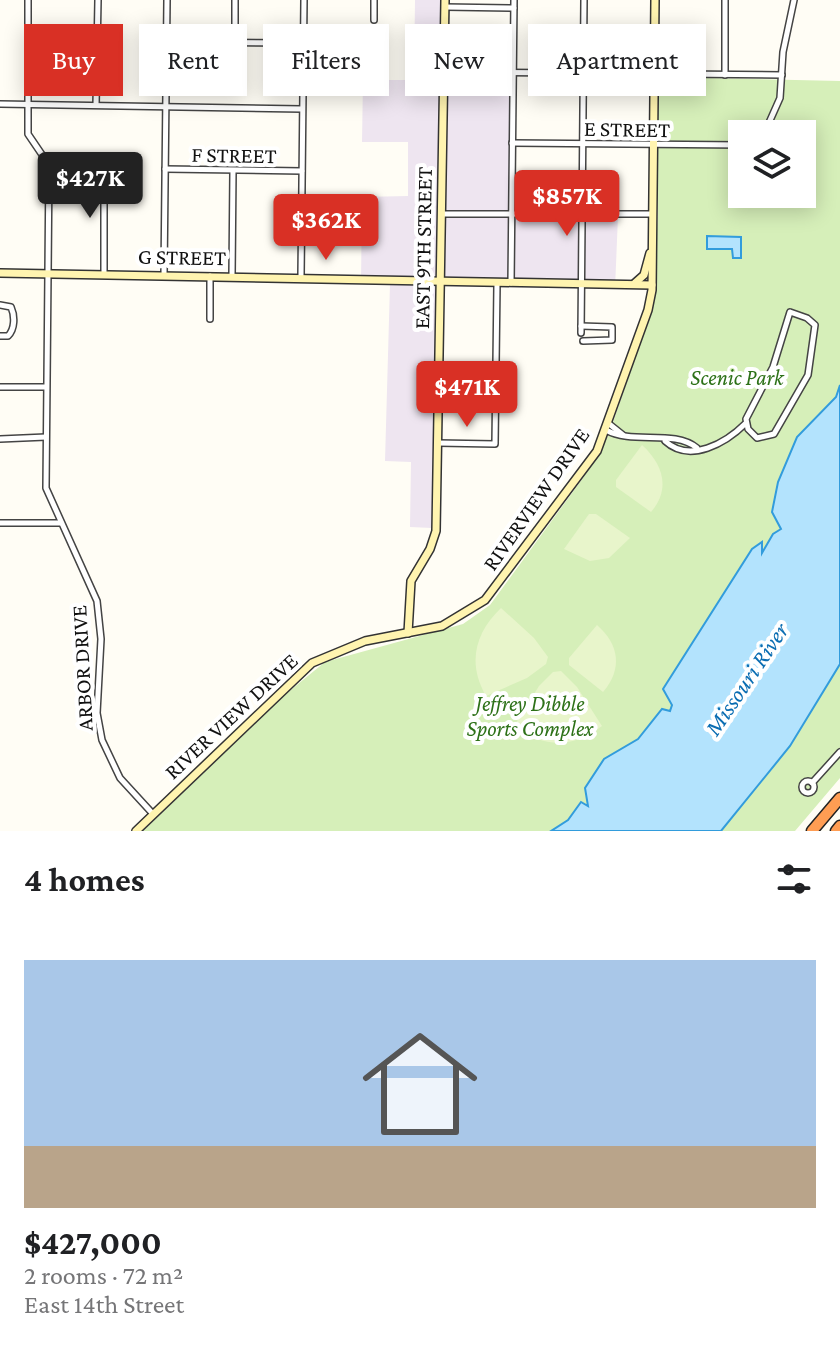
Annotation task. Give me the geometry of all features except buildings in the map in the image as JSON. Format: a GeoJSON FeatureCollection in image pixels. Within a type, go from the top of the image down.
{"type":"FeatureCollection","features":[{"type":"Feature","properties":{"kind":"highway"},"geometry":{"type":"LineString","coordinates":[[812,831],[840,798]]}},
{"type":"Feature","properties":{"kind":"highway"},"geometry":{"type":"LineString","coordinates":[[836,831],[840,826]]}},
{"type":"Feature","properties":{"kind":"main road","name":"RIVERVIEW DRIVE"},"geometry":{"type":"LineString","coordinates":[[655,0],[655,24]]}},
{"type":"Feature","properties":{"kind":"main road","name":"EAST 9TH STREET"},"geometry":{"type":"LineString","coordinates":[[444,24],[445,3]]}},
{"type":"Feature","properties":{"kind":"main road","name":"EAST 9TH STREET"},"geometry":{"type":"LineString","coordinates":[[408,633],[411,581],[430,549],[436,531],[443,96]]}},
{"type":"Feature","properties":{"kind":"main road","name":"RIVERVIEW DRIVE"},"geometry":{"type":"LineString","coordinates":[[408,633],[442,626],[485,600],[583,470],[607,427],[648,310],[652,285],[654,96]]}},
{"type":"Feature","properties":{"kind":"main road"},"geometry":{"type":"LineString","coordinates":[[631,284],[644,275],[652,247]]}},
{"type":"Feature","properties":{"kind":"main road","name":"G STREET"},"geometry":{"type":"LineString","coordinates":[[0,273],[301,276],[497,284],[652,285]]}},
{"type":"Feature","properties":{"kind":"main road","name":"RIVER VIEW DRIVE"},"geometry":{"type":"LineString","coordinates":[[136,831],[312,663],[355,645],[408,633]]}},
{"type":"Feature","properties":{"kind":"street"},"geometry":{"type":"LineString","coordinates":[[28,0],[28,134],[49,165],[102,165],[104,168],[104,274]]}},
{"type":"Feature","properties":{"kind":"street"},"geometry":{"type":"LineString","coordinates":[[96,105],[98,0]]}},
{"type":"Feature","properties":{"kind":"street"},"geometry":{"type":"LineString","coordinates":[[166,24],[167,0]]}},
{"type":"Feature","properties":{"kind":"street"},"geometry":{"type":"LineString","coordinates":[[235,0],[235,24]]}},
{"type":"Feature","properties":{"kind":"street"},"geometry":{"type":"LineString","coordinates":[[303,24],[304,0]]}},
{"type":"Feature","properties":{"kind":"street"},"geometry":{"type":"LineString","coordinates":[[374,0],[374,20]]}},
{"type":"Feature","properties":{"kind":"street"},"geometry":{"type":"LineString","coordinates":[[511,284],[514,0]]}},
{"type":"Feature","properties":{"kind":"street"},"geometry":{"type":"LineString","coordinates":[[584,0],[584,24]]}},
{"type":"Feature","properties":{"kind":"street"},"geometry":{"type":"LineString","coordinates":[[725,0],[725,75]]}},
{"type":"Feature","properties":{"kind":"street"},"geometry":{"type":"LineString","coordinates":[[770,120],[780,98],[794,0]]}},
{"type":"Feature","properties":{"kind":"street"},"geometry":{"type":"LineString","coordinates":[[445,3],[514,8]]}},
{"type":"Feature","properties":{"kind":"street"},"geometry":{"type":"LineString","coordinates":[[513,73],[528,73]]}},
{"type":"Feature","properties":{"kind":"street"},"geometry":{"type":"LineString","coordinates":[[706,75],[782,75]]}},
{"type":"Feature","properties":{"kind":"street"},"geometry":{"type":"LineString","coordinates":[[164,275],[166,96]]}},
{"type":"Feature","properties":{"kind":"street"},"geometry":{"type":"LineString","coordinates":[[301,276],[302,96]]}},
{"type":"Feature","properties":{"kind":"street"},"geometry":{"type":"LineString","coordinates":[[583,96],[581,330],[612,327],[612,340],[583,341]]}},
{"type":"Feature","properties":{"kind":"street"},"geometry":{"type":"LineString","coordinates":[[0,104],[302,109]]}},
{"type":"Feature","properties":{"kind":"street","name":"E STREET"},"geometry":{"type":"LineString","coordinates":[[512,143],[728,145]]}},
{"type":"Feature","properties":{"kind":"street","name":"ARBOR DRIVE"},"geometry":{"type":"LineString","coordinates":[[49,165],[46,488],[88,574],[99,610],[101,639],[97,713],[102,740],[120,778],[153,815]]}},
{"type":"Feature","properties":{"kind":"street","name":"F STREET"},"geometry":{"type":"LineString","coordinates":[[165,169],[302,171]]}},
{"type":"Feature","properties":{"kind":"street"},"geometry":{"type":"LineString","coordinates":[[232,276],[233,171]]}},
{"type":"Feature","properties":{"kind":"street"},"geometry":{"type":"LineString","coordinates":[[441,214],[653,214]]}},
{"type":"Feature","properties":{"kind":"street"},"geometry":{"type":"LineString","coordinates":[[210,275],[210,319]]}},
{"type":"Feature","properties":{"kind":"street"},"geometry":{"type":"LineString","coordinates":[[438,443],[495,444],[497,284]]}},
{"type":"Feature","properties":{"kind":"street"},"geometry":{"type":"LineString","coordinates":[[0,305],[13,310],[13,327],[8,336],[0,336]]}},
{"type":"Feature","properties":{"kind":"street"},"geometry":{"type":"LineString","coordinates":[[607,427],[623,435],[665,441],[676,447],[697,448],[724,443],[746,423],[773,367],[790,312],[807,318],[815,325],[808,375],[779,428],[770,437],[757,438],[746,423]]}},
{"type":"Feature","properties":{"kind":"street"},"geometry":{"type":"LineString","coordinates":[[0,387],[46,387]]}},
{"type":"Feature","properties":{"kind":"street"},"geometry":{"type":"LineString","coordinates":[[0,439],[46,437]]}},
{"type":"Feature","properties":{"kind":"street"},"geometry":{"type":"LineString","coordinates":[[0,523],[61,523]]}},
{"type":"Feature","properties":{"kind":"street"},"geometry":{"type":"LineString","coordinates":[[812,783],[840,752]]}},
{"type":"Feature","properties":{"kind":"shaded area"},"geometry":{"type":"Polygon","coordinates":[[[415,0],[441,0],[441,24],[415,24],[415,0]]]}},
{"type":"Feature","properties":{"kind":"shaded area"},"geometry":{"type":"Polygon","coordinates":[[[512,75],[515,75],[513,215],[618,216],[615,289],[438,286],[432,528],[410,527],[411,462],[385,461],[390,284],[361,283],[362,197],[408,196],[408,142],[362,142],[363,96],[389,96],[389,80],[405,80],[405,96],[512,96],[512,75]]]}},
{"type":"Feature","properties":{"kind":"green space"},"geometry":{"type":"Polygon","coordinates":[[[706,78],[840,81],[840,411],[813,508],[682,700],[582,831],[143,831],[287,693],[325,662],[463,624],[490,605],[583,478],[609,434],[651,311],[658,216],[658,96],[706,96],[706,78]]]}},
{"type":"Feature","properties":{"kind":"green space"},"geometry":{"type":"Polygon","coordinates":[[[642,445],[655,460],[662,477],[661,494],[651,512],[616,487],[616,480],[642,445]]]}},
{"type":"Feature","properties":{"kind":"green space"},"geometry":{"type":"Polygon","coordinates":[[[589,514],[596,514],[630,538],[609,558],[590,561],[564,549],[589,514]]]}},
{"type":"Feature","properties":{"kind":"green space"},"geometry":{"type":"Polygon","coordinates":[[[501,608],[534,638],[548,657],[546,664],[527,678],[486,696],[477,672],[477,649],[485,628],[501,608]]]}},
{"type":"Feature","properties":{"kind":"green space"},"geometry":{"type":"Polygon","coordinates":[[[597,625],[610,640],[616,657],[614,674],[603,692],[569,665],[569,658],[597,625]]]}},
{"type":"Feature","properties":{"kind":"green space"},"geometry":{"type":"Polygon","coordinates":[[[840,664],[840,778],[795,831],[721,831],[790,746],[840,664]]]}},
{"type":"Feature","properties":{"kind":"green space","name":"Jeffrey Dibble Sports Complex"},"geometry":{"type":"Polygon","coordinates":[[[561,671],[577,687],[602,726],[569,742],[536,739],[514,726],[539,686],[553,672],[561,671]]]}},
{"type":"Feature","properties":{"kind":"water"},"geometry":{"type":"Polygon","coordinates":[[[707,236],[741,237],[741,258],[733,258],[732,249],[707,249],[707,236]]]}},
{"type":"Feature","properties":{"kind":"water","name":"Missouri River"},"geometry":{"type":"Polygon","coordinates":[[[840,385],[840,664],[790,746],[721,831],[551,831],[568,820],[581,802],[588,806],[585,788],[604,759],[638,739],[662,709],[670,711],[672,705],[663,689],[752,549],[762,542],[762,553],[773,534],[781,529],[772,512],[778,482],[797,437],[836,397],[840,385]]]}},
{"type":"Feature","properties":{"kind":"park label","name":"Scenic Park"},"geometry":{"type":"Point","coordinates":[737,377]}}]}
